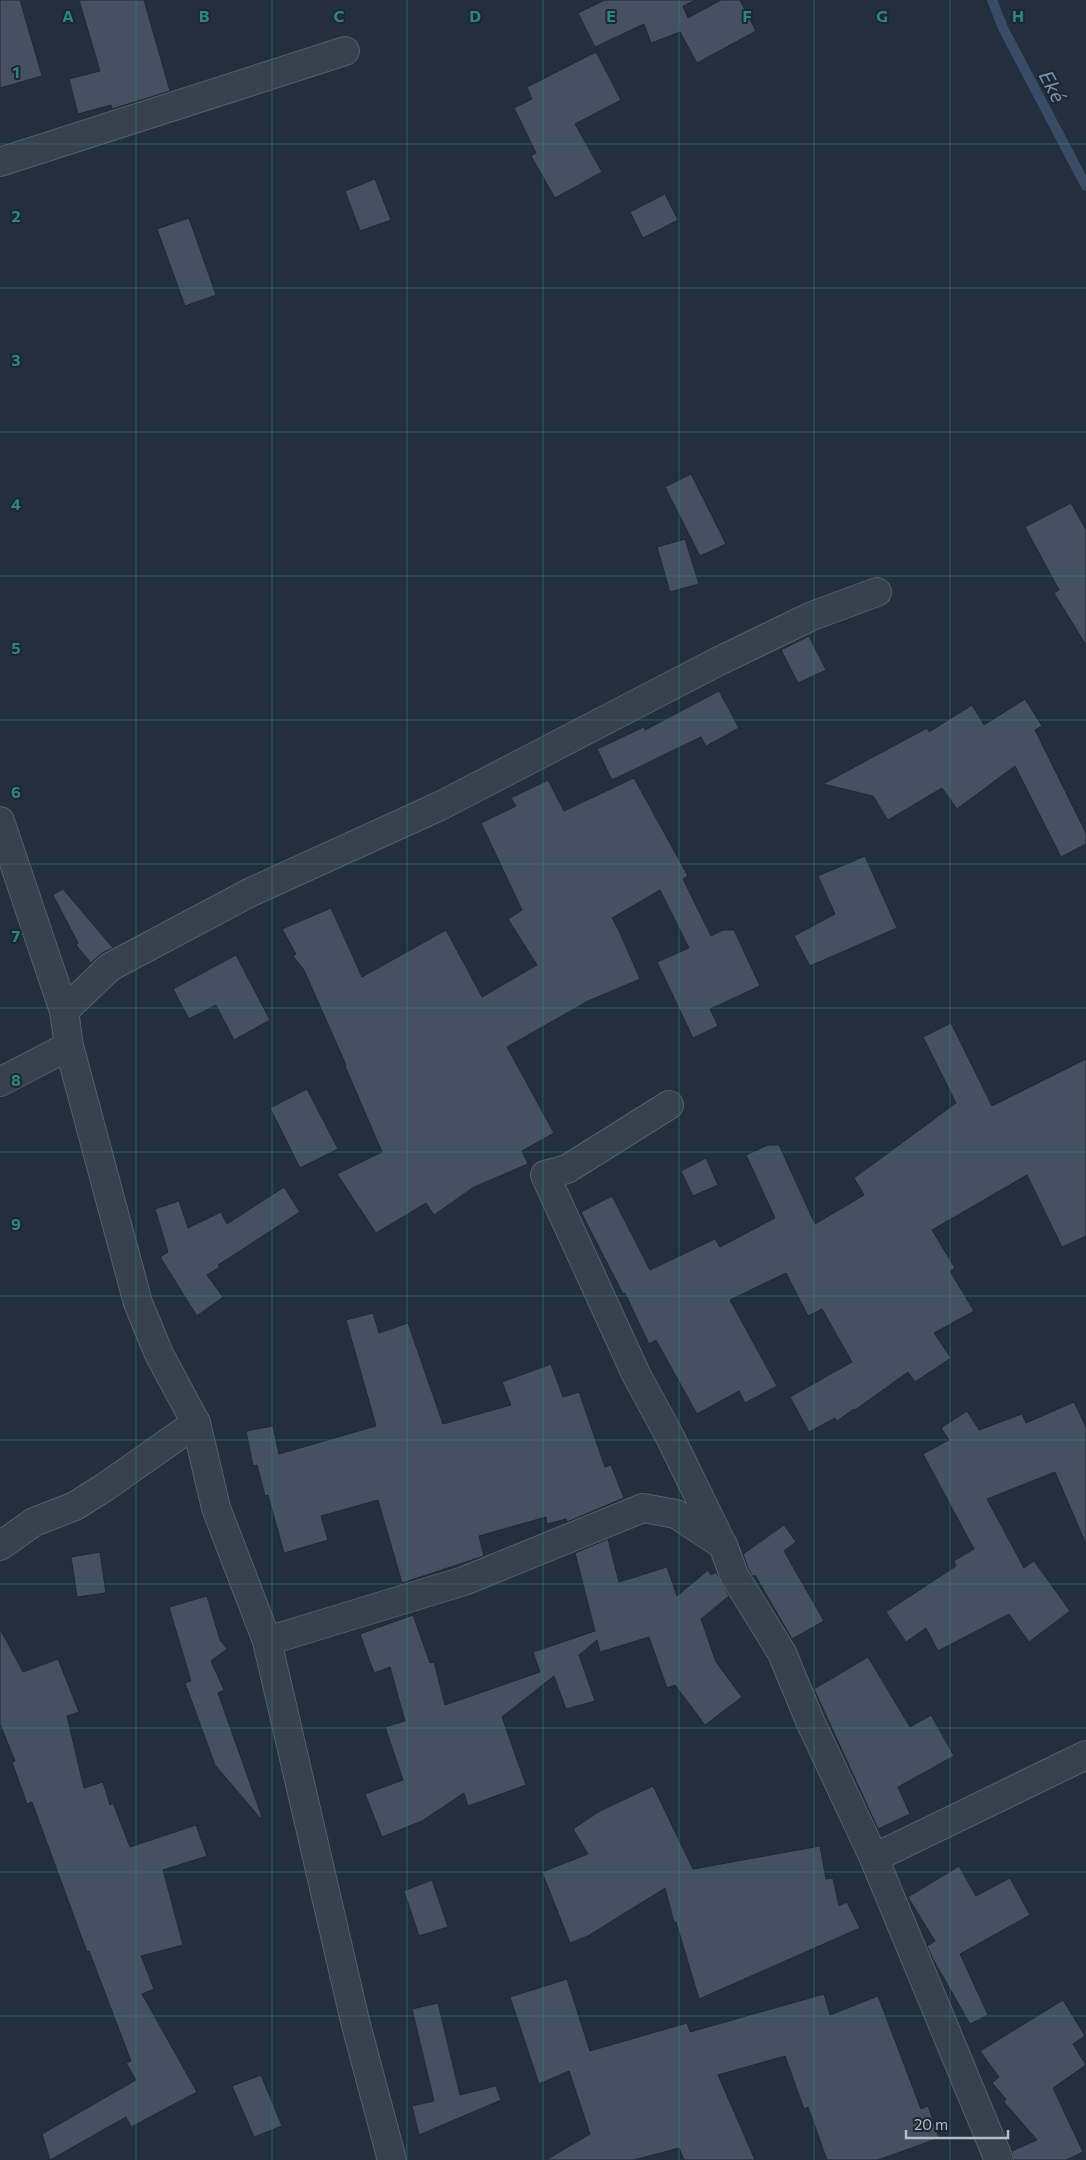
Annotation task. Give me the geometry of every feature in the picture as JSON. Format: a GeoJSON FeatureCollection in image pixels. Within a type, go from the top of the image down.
{"type":"FeatureCollection","features":[{"type":"Feature","properties":{"kind":"street"},"geometry":{"type":"LineString","coordinates":[[0,162],[345,51]]}},
{"type":"Feature","properties":{"kind":"street"},"geometry":{"type":"LineString","coordinates":[[64,1011],[110,967],[251,892],[440,806],[700,671],[812,616],[877,592]]}},
{"type":"Feature","properties":{"kind":"street"},"geometry":{"type":"LineString","coordinates":[[0,821],[64,1011],[69,1046],[138,1303],[159,1354],[196,1423],[216,1508],[267,1642],[355,2021],[392,2160]]}},
{"type":"Feature","properties":{"kind":"street"},"geometry":{"type":"LineString","coordinates":[[0,1082],[69,1046]]}},
{"type":"Feature","properties":{"kind":"street"},"geometry":{"type":"LineString","coordinates":[[669,1105],[568,1169],[545,1175],[636,1374],[670,1437],[722,1545],[734,1575],[782,1653],[810,1722],[874,1858],[1000,2160]]}},
{"type":"Feature","properties":{"kind":"street"},"geometry":{"type":"LineString","coordinates":[[0,1546],[34,1522],[75,1506],[196,1423]]}},
{"type":"Feature","properties":{"kind":"street"},"geometry":{"type":"LineString","coordinates":[[267,1642],[464,1581],[643,1508],[676,1514],[722,1545]]}},
{"type":"Feature","properties":{"kind":"street"},"geometry":{"type":"LineString","coordinates":[[874,1858],[1086,1755]]}},
{"type":"Feature","properties":{"kind":"building"},"geometry":{"type":"Polygon","coordinates":[[[0,0],[20,0],[42,76],[0,88],[0,0]]]}},
{"type":"Feature","properties":{"kind":"building"},"geometry":{"type":"Polygon","coordinates":[[[79,0],[144,0],[170,91],[112,109],[111,105],[78,114],[69,79],[100,71],[79,0]]]}},
{"type":"Feature","properties":{"kind":"building"},"geometry":{"type":"Polygon","coordinates":[[[605,0],[696,0],[683,6],[688,18],[721,0],[740,0],[756,31],[697,63],[680,32],[651,43],[644,24],[595,47],[578,13],[605,0]]]}},
{"type":"Feature","properties":{"kind":"building"},"geometry":{"type":"Polygon","coordinates":[[[596,52],[621,100],[575,124],[602,172],[555,198],[531,156],[536,153],[514,108],[532,99],[527,87],[596,52]]]}},
{"type":"Feature","properties":{"kind":"building"},"geometry":{"type":"Polygon","coordinates":[[[375,179],[391,220],[360,231],[345,191],[375,179]]]}},
{"type":"Feature","properties":{"kind":"building"},"geometry":{"type":"Polygon","coordinates":[[[665,194],[678,220],[643,238],[630,212],[665,194]]]}},
{"type":"Feature","properties":{"kind":"building"},"geometry":{"type":"Polygon","coordinates":[[[189,218],[216,295],[185,306],[157,229],[189,218]]]}},
{"type":"Feature","properties":{"kind":"building"},"geometry":{"type":"Polygon","coordinates":[[[691,474],[726,544],[700,556],[665,487],[691,474]]]}},
{"type":"Feature","properties":{"kind":"building"},"geometry":{"type":"Polygon","coordinates":[[[1071,503],[1086,530],[1086,645],[1054,593],[1059,590],[1025,527],[1071,503]]]}},
{"type":"Feature","properties":{"kind":"building"},"geometry":{"type":"Polygon","coordinates":[[[685,539],[699,584],[670,592],[657,547],[685,539]]]}},
{"type":"Feature","properties":{"kind":"building"},"geometry":{"type":"Polygon","coordinates":[[[809,636],[826,670],[798,683],[781,650],[809,636]]]}},
{"type":"Feature","properties":{"kind":"building"},"geometry":{"type":"Polygon","coordinates":[[[719,691],[739,728],[706,746],[701,737],[612,780],[597,749],[644,727],[645,730],[719,691]]]}},
{"type":"Feature","properties":{"kind":"building"},"geometry":{"type":"Polygon","coordinates":[[[1025,699],[1042,726],[1035,730],[1086,833],[1086,844],[1061,857],[1015,766],[957,809],[942,788],[888,820],[873,796],[823,784],[927,728],[929,732],[972,705],[984,725],[1025,699]]]}},
{"type":"Feature","properties":{"kind":"building"},"geometry":{"type":"Polygon","coordinates":[[[634,778],[688,876],[683,879],[711,936],[723,930],[734,930],[760,986],[710,1009],[718,1026],[693,1038],[657,962],[689,948],[660,890],[612,918],[640,979],[588,1001],[507,1047],[554,1133],[522,1151],[528,1164],[474,1187],[434,1215],[426,1203],[376,1233],[337,1174],[382,1152],[304,970],[293,956],[296,954],[282,929],[331,908],[362,977],[446,930],[482,997],[537,965],[508,919],[522,910],[481,823],[516,806],[511,798],[548,780],[564,811],[634,778]]]}},
{"type":"Feature","properties":{"kind":"building"},"geometry":{"type":"Polygon","coordinates":[[[865,856],[897,928],[810,966],[794,936],[835,914],[818,876],[865,856]]]}},
{"type":"Feature","properties":{"kind":"building"},"geometry":{"type":"Polygon","coordinates":[[[63,889],[113,948],[102,953],[91,963],[76,945],[78,943],[53,895],[63,889]]]}},
{"type":"Feature","properties":{"kind":"building"},"geometry":{"type":"Polygon","coordinates":[[[236,955],[270,1020],[234,1040],[216,1005],[189,1019],[173,989],[236,955]]]}},
{"type":"Feature","properties":{"kind":"building"},"geometry":{"type":"Polygon","coordinates":[[[951,1023],[992,1106],[1086,1059],[1086,1236],[1062,1247],[1027,1175],[932,1230],[955,1268],[950,1271],[974,1311],[934,1333],[951,1358],[915,1382],[908,1372],[837,1421],[835,1418],[809,1432],[790,1397],[852,1362],[822,1309],[808,1316],[786,1273],[730,1300],[777,1386],[745,1403],[739,1391],[697,1414],[656,1340],[649,1344],[625,1293],[623,1294],[581,1212],[612,1196],[650,1270],[715,1239],[720,1247],[775,1218],[746,1155],[768,1145],[779,1145],[815,1224],[864,1195],[854,1178],[956,1103],[923,1037],[951,1023]]]}},
{"type":"Feature","properties":{"kind":"building"},"geometry":{"type":"Polygon","coordinates":[[[307,1089],[338,1149],[300,1168],[270,1108],[307,1089]]]}},
{"type":"Feature","properties":{"kind":"building"},"geometry":{"type":"Polygon","coordinates":[[[706,1158],[718,1185],[693,1196],[681,1171],[706,1158]]]}},
{"type":"Feature","properties":{"kind":"building"},"geometry":{"type":"Polygon","coordinates":[[[284,1187],[300,1212],[218,1265],[220,1267],[207,1275],[223,1297],[197,1316],[160,1257],[168,1252],[155,1209],[179,1201],[188,1228],[221,1212],[227,1224],[284,1187]]]}},
{"type":"Feature","properties":{"kind":"building"},"geometry":{"type":"Polygon","coordinates":[[[373,1313],[379,1333],[408,1323],[443,1424],[511,1405],[502,1382],[551,1364],[563,1397],[579,1392],[605,1467],[611,1465],[624,1498],[567,1522],[566,1519],[547,1524],[546,1517],[479,1536],[484,1556],[402,1583],[378,1500],[321,1516],[328,1540],[284,1553],[268,1495],[265,1496],[257,1465],[253,1466],[246,1431],[273,1426],[279,1454],[376,1426],[346,1320],[373,1313]]]}},
{"type":"Feature","properties":{"kind":"building"},"geometry":{"type":"Polygon","coordinates":[[[1074,1402],[1086,1427],[1086,1544],[1055,1472],[987,1499],[1024,1568],[1034,1561],[1070,1611],[1029,1642],[1009,1614],[938,1651],[926,1628],[906,1642],[886,1612],[956,1566],[954,1561],[974,1549],[923,1454],[949,1440],[941,1428],[967,1411],[979,1430],[1022,1414],[1026,1423],[1074,1402]]]}},
{"type":"Feature","properties":{"kind":"building"},"geometry":{"type":"Polygon","coordinates":[[[784,1525],[796,1542],[784,1551],[824,1621],[792,1639],[755,1575],[753,1577],[743,1554],[784,1525]]]}},
{"type":"Feature","properties":{"kind":"building"},"geometry":{"type":"Polygon","coordinates":[[[608,1539],[619,1582],[667,1567],[677,1596],[708,1570],[711,1575],[716,1572],[729,1596],[701,1619],[716,1662],[742,1697],[705,1725],[675,1685],[667,1688],[649,1637],[600,1652],[597,1640],[579,1655],[595,1701],[566,1709],[554,1676],[502,1717],[526,1785],[468,1806],[464,1793],[422,1821],[382,1837],[365,1794],[403,1780],[385,1727],[405,1721],[390,1667],[374,1673],[360,1634],[413,1615],[430,1663],[434,1662],[445,1705],[540,1672],[533,1652],[595,1631],[575,1553],[608,1539]]]}},
{"type":"Feature","properties":{"kind":"building"},"geometry":{"type":"Polygon","coordinates":[[[100,1552],[106,1593],[77,1597],[71,1557],[100,1552]]]}},
{"type":"Feature","properties":{"kind":"building"},"geometry":{"type":"Polygon","coordinates":[[[207,1596],[220,1640],[227,1649],[211,1661],[224,1690],[218,1693],[262,1817],[260,1818],[215,1765],[185,1683],[191,1681],[169,1607],[207,1596]]]}},
{"type":"Feature","properties":{"kind":"building"},"geometry":{"type":"Polygon","coordinates":[[[0,1629],[23,1672],[58,1659],[79,1712],[67,1716],[84,1788],[103,1782],[110,1805],[113,1803],[130,1847],[196,1825],[207,1856],[163,1870],[183,1945],[141,1956],[154,1989],[142,1994],[197,2092],[131,2127],[126,2117],[50,2160],[42,2134],[136,2080],[126,2063],[131,2061],[89,1951],[87,1952],[32,1802],[27,1804],[12,1762],[15,1761],[0,1724],[0,1629]]]}},
{"type":"Feature","properties":{"kind":"building"},"geometry":{"type":"Polygon","coordinates":[[[868,1657],[910,1727],[931,1715],[954,1756],[898,1787],[910,1814],[878,1829],[814,1689],[868,1657]]]}},
{"type":"Feature","properties":{"kind":"building"},"geometry":{"type":"Polygon","coordinates":[[[653,1786],[693,1869],[820,1846],[826,1879],[833,1878],[839,1906],[847,1902],[860,1928],[699,1999],[665,1888],[588,1936],[570,1943],[542,1872],[588,1854],[573,1829],[600,1811],[653,1786]]]}},
{"type":"Feature","properties":{"kind":"building"},"geometry":{"type":"Polygon","coordinates":[[[959,1866],[976,1896],[1010,1878],[1030,1915],[960,1954],[988,2015],[970,2024],[927,1946],[935,1941],[908,1897],[959,1866]]]}},
{"type":"Feature","properties":{"kind":"building"},"geometry":{"type":"Polygon","coordinates":[[[432,1880],[448,1927],[419,1936],[404,1891],[432,1880]]]}},
{"type":"Feature","properties":{"kind":"building"},"geometry":{"type":"Polygon","coordinates":[[[567,1979],[590,2051],[687,2023],[690,2032],[824,1994],[830,2015],[878,1996],[921,2109],[928,2106],[939,2138],[878,2160],[827,2160],[808,2107],[804,2109],[785,2056],[718,2075],[755,2160],[684,2160],[679,2148],[634,2160],[546,2160],[590,2134],[569,2071],[539,2084],[510,1997],[567,1979]]]}},
{"type":"Feature","properties":{"kind":"building"},"geometry":{"type":"Polygon","coordinates":[[[1063,2000],[1085,2036],[1073,2044],[1086,2065],[1053,2088],[1083,2152],[1066,2160],[1014,2160],[1012,2151],[1037,2140],[1004,2102],[1006,2099],[992,2083],[999,2077],[980,2051],[1063,2000]]]}},
{"type":"Feature","properties":{"kind":"building"},"geometry":{"type":"Polygon","coordinates":[[[438,2003],[460,2095],[496,2086],[501,2100],[419,2135],[412,2106],[434,2101],[412,2009],[438,2003]]]}},
{"type":"Feature","properties":{"kind":"building"},"geometry":{"type":"Polygon","coordinates":[[[261,2075],[282,2126],[254,2137],[232,2086],[261,2075]]]}},
{"type":"Feature","properties":{"kind":"waterway","name":"Eké"},"geometry":{"type":"LineString","coordinates":[[992,0],[1003,28],[1086,186]]}}]}
